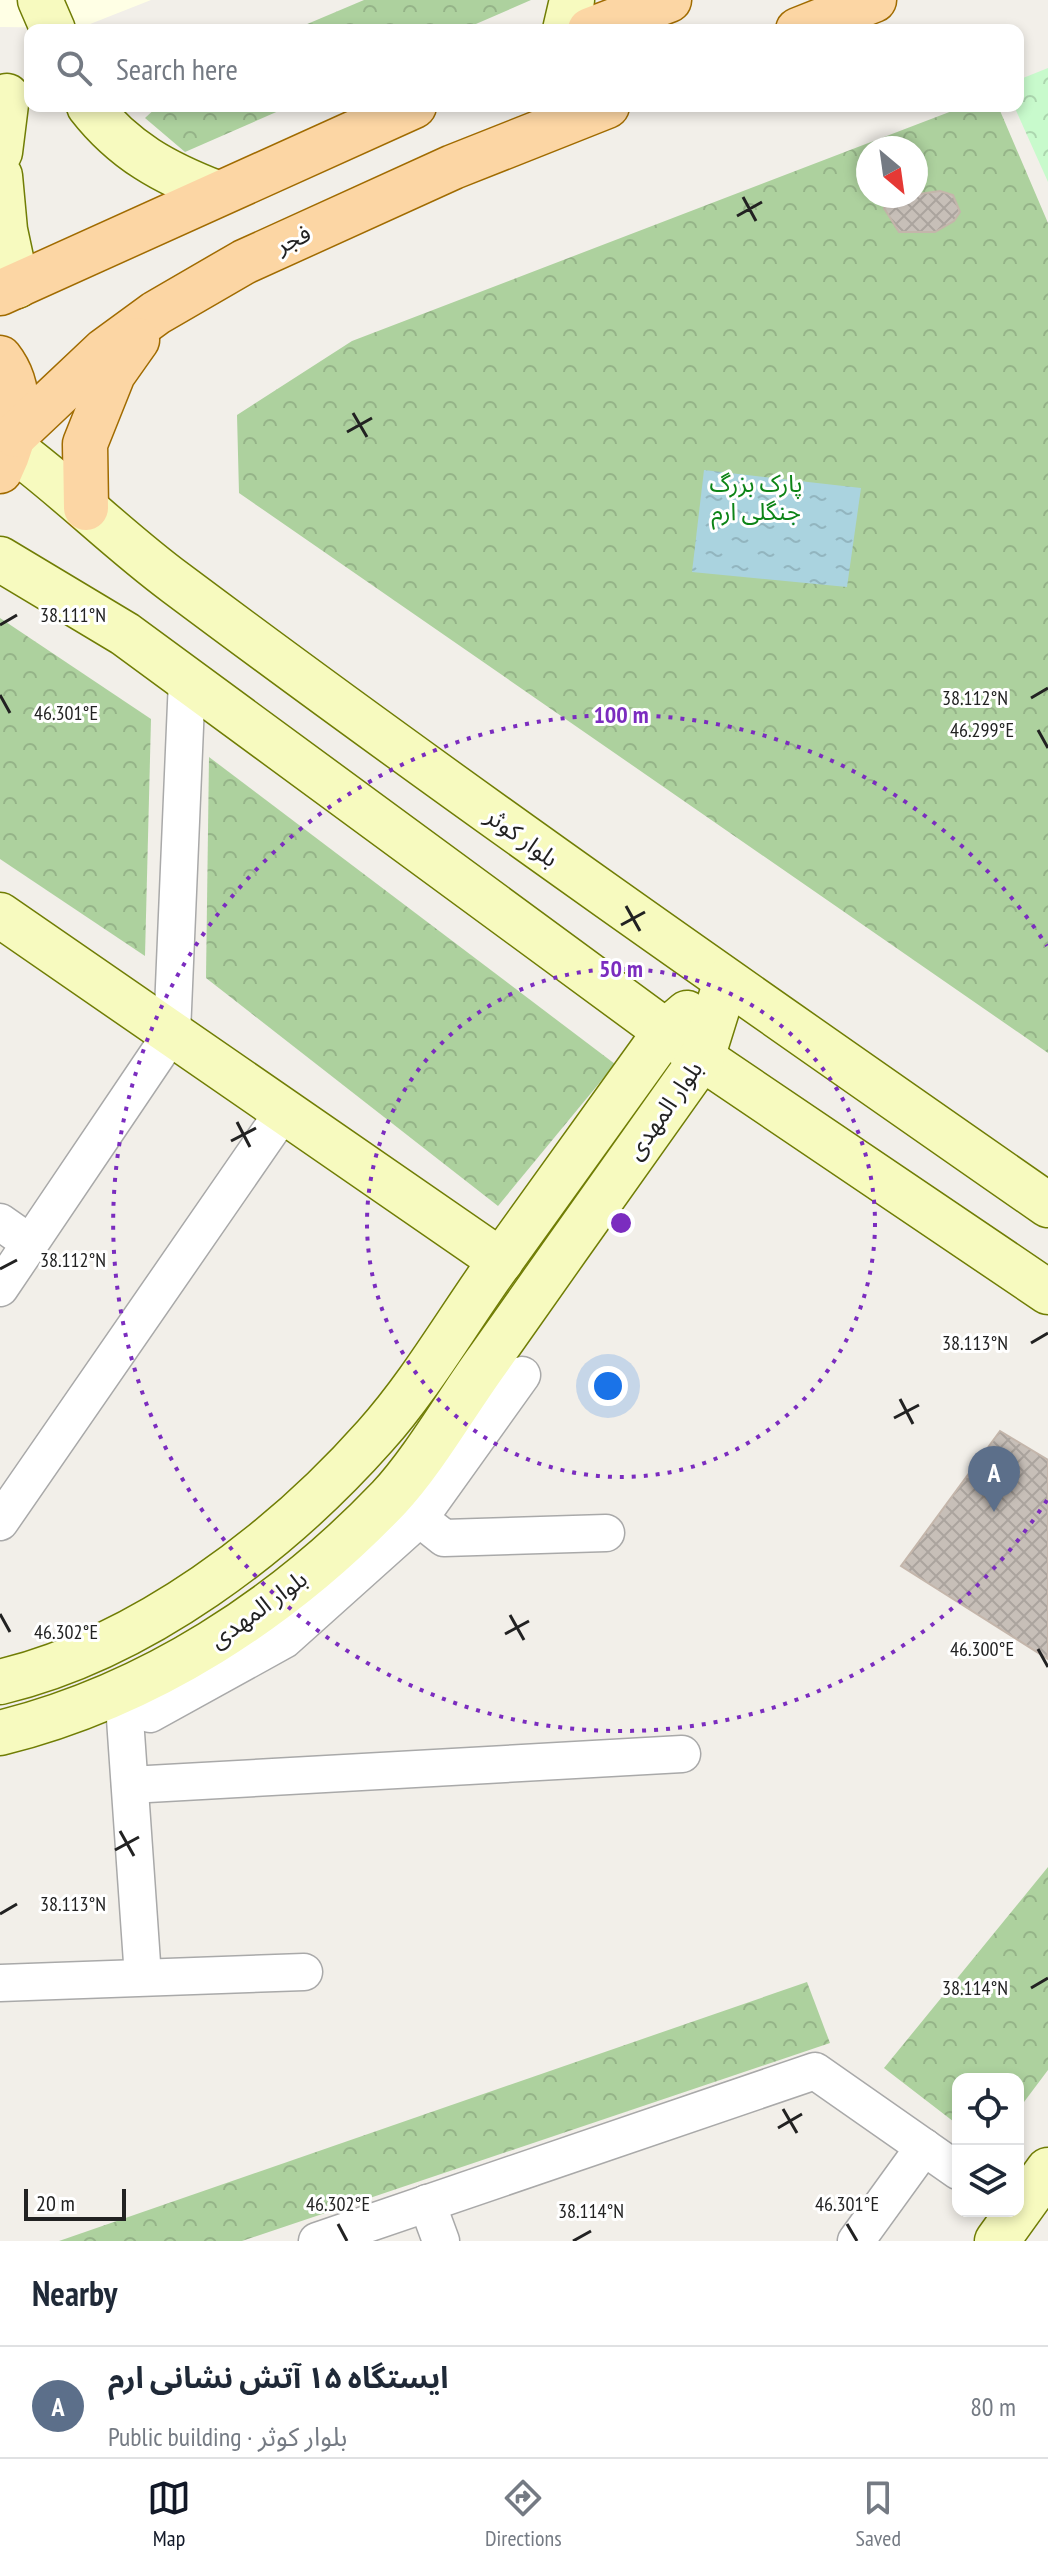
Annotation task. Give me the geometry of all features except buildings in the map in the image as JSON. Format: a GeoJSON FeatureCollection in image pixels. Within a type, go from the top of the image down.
{"type":"FeatureCollection","features":[{"type":"Feature","properties":{"kind":"main road"},"geometry":{"type":"LineString","coordinates":[[40,0],[50,24]]}},
{"type":"Feature","properties":{"kind":"main road"},"geometry":{"type":"LineString","coordinates":[[566,24],[572,0]]}},
{"type":"Feature","properties":{"kind":"main road"},"geometry":{"type":"LineString","coordinates":[[606,24],[669,0]]}},
{"type":"Feature","properties":{"kind":"main road"},"geometry":{"type":"LineString","coordinates":[[813,24],[874,0]]}},
{"type":"Feature","properties":{"kind":"main road"},"geometry":{"type":"LineString","coordinates":[[0,152],[9,98]]}},
{"type":"Feature","properties":{"kind":"main road"},"geometry":{"type":"LineString","coordinates":[[94,112],[118,140],[150,164],[217,193]]}},
{"type":"Feature","properties":{"kind":"main road"},"geometry":{"type":"LineString","coordinates":[[0,176],[9,290],[400,112]]}},
{"type":"Feature","properties":{"kind":"main road","name":"فجر"},"geometry":{"type":"LineString","coordinates":[[9,451],[104,351],[156,313],[244,262],[348,213],[592,112]]}},
{"type":"Feature","properties":{"kind":"main road"},"geometry":{"type":"LineString","coordinates":[[86,508],[85,444],[113,374],[156,313]]}},
{"type":"Feature","properties":{"kind":"main road"},"geometry":{"type":"LineString","coordinates":[[0,358],[16,398],[9,451]]}},
{"type":"Feature","properties":{"kind":"main road","name":"بلوار کوثر"},"geometry":{"type":"LineString","coordinates":[[9,451],[86,508],[172,580],[523,839],[1048,1205]]}},
{"type":"Feature","properties":{"kind":"main road"},"geometry":{"type":"LineString","coordinates":[[0,559],[29,573],[125,634],[702,1058],[1048,1292]]}},
{"type":"Feature","properties":{"kind":"main road"},"geometry":{"type":"LineString","coordinates":[[0,915],[501,1261]]}},
{"type":"Feature","properties":{"kind":"main road","name":"بلوار المهدی"},"geometry":{"type":"LineString","coordinates":[[13,1679],[139,1627],[228,1572],[313,1501],[378,1433],[666,1031],[726,981]]}},
{"type":"Feature","properties":{"kind":"main road","name":"بلوار المهدی"},"geometry":{"type":"LineString","coordinates":[[0,1733],[137,1702],[311,1571],[405,1508],[702,1058],[726,981]]}},
{"type":"Feature","properties":{"kind":"main road"},"geometry":{"type":"LineString","coordinates":[[13,1679],[43,1722]]}},
{"type":"Feature","properties":{"kind":"main road"},"geometry":{"type":"LineString","coordinates":[[1010,2222],[1048,2170]]}},
{"type":"Feature","properties":{"kind":"street"},"geometry":{"type":"LineString","coordinates":[[0,1288],[172,1033],[187,680]]}},
{"type":"Feature","properties":{"kind":"street"},"geometry":{"type":"LineString","coordinates":[[5,1503],[284,1111]]}},
{"type":"Feature","properties":{"kind":"street"},"geometry":{"type":"LineString","coordinates":[[0,1222],[30,1243]]}},
{"type":"Feature","properties":{"kind":"street"},"geometry":{"type":"LineString","coordinates":[[522,1375],[405,1508],[444,1538],[606,1533]]}},
{"type":"Feature","properties":{"kind":"street"},"geometry":{"type":"LineString","coordinates":[[137,1702],[130,1785],[143,1977]]}},
{"type":"Feature","properties":{"kind":"street"},"geometry":{"type":"LineString","coordinates":[[130,1785],[682,1754]]}},
{"type":"Feature","properties":{"kind":"street"},"geometry":{"type":"LineString","coordinates":[[0,1983],[304,1972]]}},
{"type":"Feature","properties":{"kind":"street"},"geometry":{"type":"LineString","coordinates":[[317,2241],[815,2071],[952,2167]]}},
{"type":"Feature","properties":{"kind":"street"},"geometry":{"type":"LineString","coordinates":[[856,2241],[924,2147]]}},
{"type":"Feature","properties":{"kind":"street"},"geometry":{"type":"LineString","coordinates":[[427,2203],[441,2241]]}},
{"type":"Feature","properties":{"kind":"shaded area"},"geometry":{"type":"Polygon","coordinates":[[[0,0],[151,0],[90,24],[0,27],[0,0]]]}},
{"type":"Feature","properties":{"kind":"green space"},"geometry":{"type":"Polygon","coordinates":[[[364,0],[531,0],[476,24],[307,24],[364,0]]]}},
{"type":"Feature","properties":{"kind":"green space"},"geometry":{"type":"Polygon","coordinates":[[[1048,68],[1048,182],[1017,112],[1024,112],[1024,78],[1048,68]]]}},
{"type":"Feature","properties":{"kind":"green space"},"geometry":{"type":"Polygon","coordinates":[[[152,112],[276,112],[185,152],[145,118],[152,112]]]}},
{"type":"Feature","properties":{"kind":"green space","name":"پارک بزرگ جنگلی ارم"},"geometry":{"type":"Polygon","coordinates":[[[949,112],[1001,112],[1048,223],[1048,1053],[239,493],[237,415],[352,341],[856,148],[856,208],[928,208],[928,136],[887,136],[949,112]]]}},
{"type":"Feature","properties":{"kind":"green space"},"geometry":{"type":"Polygon","coordinates":[[[0,618],[151,719],[145,956],[0,859],[0,618]]]}},
{"type":"Feature","properties":{"kind":"green space"},"geometry":{"type":"Polygon","coordinates":[[[209,757],[615,1064],[498,1206],[206,978],[209,757]]]}},
{"type":"Feature","properties":{"kind":"green space"},"geometry":{"type":"Polygon","coordinates":[[[1048,1867],[1048,2070],[1024,2102],[1024,2073],[952,2073],[952,2120],[884,2068],[1048,1867]]]}},
{"type":"Feature","properties":{"kind":"green space"},"geometry":{"type":"Polygon","coordinates":[[[807,1982],[830,2043],[242,2241],[59,2241],[807,1982]]]}},
{"type":"Feature","properties":{"kind":"water"},"geometry":{"type":"Polygon","coordinates":[[[704,470],[861,488],[847,587],[692,572],[704,470]]]}},
{"type":"Feature","properties":{"kind":"place","name":"ایستگاه ۱۵ آتش نشانی ارم"},"geometry":{"type":"Point","coordinates":[994,1512]}}]}
